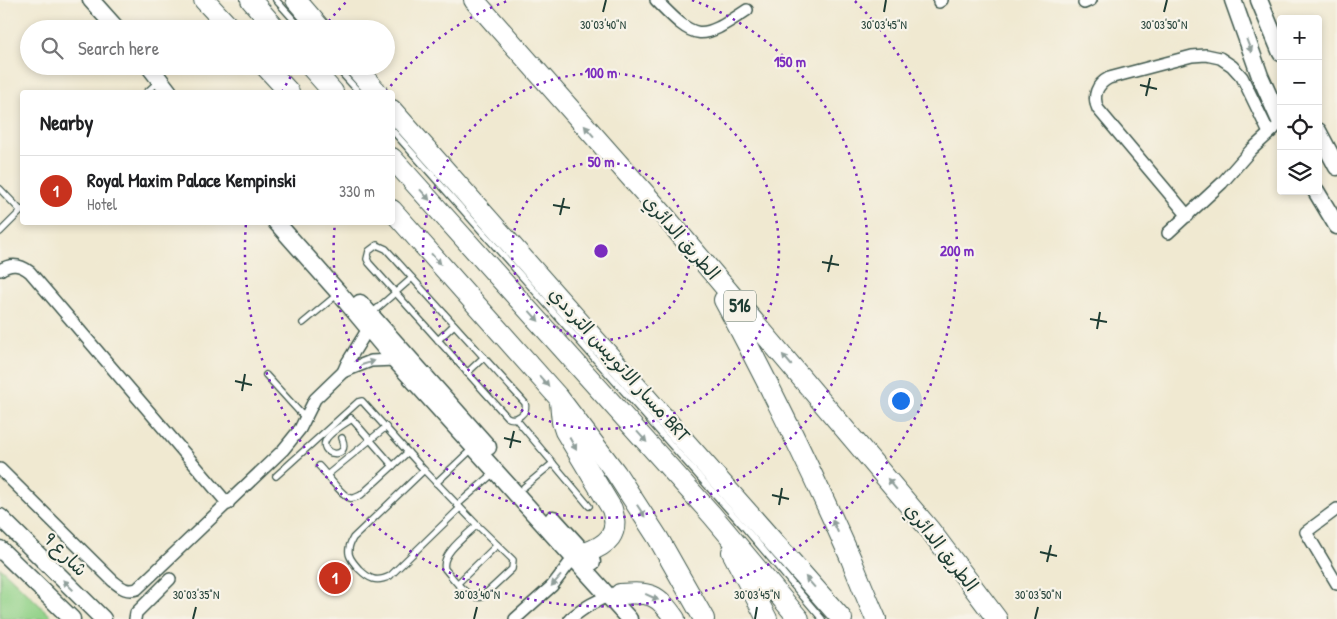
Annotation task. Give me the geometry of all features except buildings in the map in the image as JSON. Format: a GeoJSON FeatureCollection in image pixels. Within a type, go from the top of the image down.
{"type":"FeatureCollection","features":[{"type":"Feature","properties":{"kind":"highway"},"geometry":{"type":"LineString","coordinates":[[204,0],[223,20]]}},
{"type":"Feature","properties":{"kind":"highway"},"geometry":{"type":"LineString","coordinates":[[251,0],[268,20]]}},
{"type":"Feature","properties":{"kind":"highway"},"geometry":{"type":"LineString","coordinates":[[296,0],[313,20]]}},
{"type":"Feature","properties":{"kind":"highway","name":"الطريق الدائري"},"geometry":{"type":"LineString","coordinates":[[474,0],[705,264],[930,530],[997,619]]}},
{"type":"Feature","properties":{"kind":"highway"},"geometry":{"type":"LineString","coordinates":[[273,75],[287,90]]}},
{"type":"Feature","properties":{"kind":"highway"},"geometry":{"type":"LineString","coordinates":[[318,75],[331,90]]}},
{"type":"Feature","properties":{"kind":"highway"},"geometry":{"type":"LineString","coordinates":[[362,75],[375,90]]}},
{"type":"Feature","properties":{"kind":"highway"},"geometry":{"type":"LineString","coordinates":[[395,113],[842,619]]}},
{"type":"Feature","properties":{"kind":"highway"},"geometry":{"type":"LineString","coordinates":[[395,161],[712,515],[799,619]]}},
{"type":"Feature","properties":{"kind":"highway"},"geometry":{"type":"LineString","coordinates":[[395,213],[559,398],[616,473],[658,538],[704,619]]}},
{"type":"Feature","properties":{"kind":"highway","name":"516"},"geometry":{"type":"LineString","coordinates":[[705,264],[753,353],[792,432],[876,619]]}},
{"type":"Feature","properties":{"kind":"highway"},"geometry":{"type":"LineString","coordinates":[[559,398],[562,422],[566,431],[612,509],[616,521],[610,538],[595,550],[579,555]]}},
{"type":"Feature","properties":{"kind":"highway"},"geometry":{"type":"LineString","coordinates":[[712,515],[767,619]]}},
{"type":"Feature","properties":{"kind":"highway"},"geometry":{"type":"LineString","coordinates":[[614,595],[649,594],[657,598],[675,619]]}},
{"type":"Feature","properties":{"kind":"street"},"geometry":{"type":"LineString","coordinates":[[92,0],[109,20]]}},
{"type":"Feature","properties":{"kind":"street"},"geometry":{"type":"LineString","coordinates":[[656,0],[679,24],[692,31],[699,32],[715,30],[747,10]]}},
{"type":"Feature","properties":{"kind":"street"},"geometry":{"type":"LineString","coordinates":[[1233,0],[1277,127]]}},
{"type":"Feature","properties":{"kind":"street"},"geometry":{"type":"LineString","coordinates":[[1259,0],[1277,43]]}},
{"type":"Feature","properties":{"kind":"street"},"geometry":{"type":"LineString","coordinates":[[1188,216],[1098,110],[1095,96],[1101,83],[1110,78],[1192,56],[1213,56],[1226,62],[1242,77],[1277,127]]}},
{"type":"Feature","properties":{"kind":"street"},"geometry":{"type":"LineString","coordinates":[[155,75],[164,87]]}},
{"type":"Feature","properties":{"kind":"street"},"geometry":{"type":"LineString","coordinates":[[1168,233],[1188,216],[1277,127]]}},
{"type":"Feature","properties":{"kind":"street"},"geometry":{"type":"LineString","coordinates":[[1322,139],[1337,167]]}},
{"type":"Feature","properties":{"kind":"street"},"geometry":{"type":"LineString","coordinates":[[1318,195],[1337,226]]}},
{"type":"Feature","properties":{"kind":"street"},"geometry":{"type":"LineString","coordinates":[[279,225],[339,293],[369,322]]}},
{"type":"Feature","properties":{"kind":"street"},"geometry":{"type":"LineString","coordinates":[[290,225],[369,322],[524,487],[614,595],[640,619]]}},
{"type":"Feature","properties":{"kind":"street"},"geometry":{"type":"LineString","coordinates":[[0,270],[9,265],[16,265],[24,267],[30,272],[228,504]]}},
{"type":"Feature","properties":{"kind":"street"},"geometry":{"type":"LineString","coordinates":[[343,372],[369,322]]}},
{"type":"Feature","properties":{"kind":"street"},"geometry":{"type":"LineString","coordinates":[[0,469],[113,581],[125,590],[131,591],[138,589],[144,584],[283,450],[300,429],[315,400],[343,372],[371,361],[400,356]]}},
{"type":"Feature","properties":{"kind":"street"},"geometry":{"type":"LineString","coordinates":[[400,356],[474,448],[579,555]]}},
{"type":"Feature","properties":{"kind":"street"},"geometry":{"type":"LineString","coordinates":[[1337,509],[1306,532],[1337,584]]}},
{"type":"Feature","properties":{"kind":"street","name":"شارع 9"},"geometry":{"type":"LineString","coordinates":[[0,517],[103,619]]}},
{"type":"Feature","properties":{"kind":"street"},"geometry":{"type":"LineString","coordinates":[[0,544],[14,530]]}},
{"type":"Feature","properties":{"kind":"street"},"geometry":{"type":"LineString","coordinates":[[0,549],[72,619]]}},
{"type":"Feature","properties":{"kind":"street"},"geometry":{"type":"LineString","coordinates":[[514,619],[558,579],[579,555]]}},
{"type":"Feature","properties":{"kind":"street"},"geometry":{"type":"LineString","coordinates":[[135,619],[136,613],[170,579]]}},
{"type":"Feature","properties":{"kind":"street"},"geometry":{"type":"LineString","coordinates":[[570,619],[583,608],[614,595]]}},
{"type":"Feature","properties":{"kind":"street"},"geometry":{"type":"LineString","coordinates":[[614,595],[628,619]]}},
{"type":"Feature","properties":{"kind":"lane"},"geometry":{"type":"LineString","coordinates":[[276,0],[294,20]]}},
{"type":"Feature","properties":{"kind":"lane"},"geometry":{"type":"LineString","coordinates":[[344,75],[357,90]]}},
{"type":"Feature","properties":{"kind":"lane","name":"مسار الاتوبيس الترددي BRT"},"geometry":{"type":"LineString","coordinates":[[395,133],[744,527],[822,619]]}},
{"type":"Feature","properties":{"kind":"lane"},"geometry":{"type":"LineString","coordinates":[[0,189],[20,208]]}},
{"type":"Feature","properties":{"kind":"lane"},"geometry":{"type":"LineString","coordinates":[[0,232],[20,212]]}},
{"type":"Feature","properties":{"kind":"lane"},"geometry":{"type":"LineString","coordinates":[[378,245],[386,249],[484,357],[524,403],[526,409],[516,419],[507,417],[395,292],[367,260],[369,251],[373,247],[378,245]]}},
{"type":"Feature","properties":{"kind":"lane"},"geometry":{"type":"LineString","coordinates":[[369,322],[395,292],[412,278]]}},
{"type":"Feature","properties":{"kind":"lane"},"geometry":{"type":"LineString","coordinates":[[303,323],[339,293]]}},
{"type":"Feature","properties":{"kind":"lane"},"geometry":{"type":"LineString","coordinates":[[438,340],[454,325]]}},
{"type":"Feature","properties":{"kind":"lane"},"geometry":{"type":"LineString","coordinates":[[468,373],[484,357]]}},
{"type":"Feature","properties":{"kind":"lane"},"geometry":{"type":"LineString","coordinates":[[266,375],[305,418]]}},
{"type":"Feature","properties":{"kind":"lane"},"geometry":{"type":"LineString","coordinates":[[276,476],[346,412],[362,401],[436,483],[513,560],[512,569],[482,596],[477,598],[469,595],[445,569],[444,559],[477,525]]}},
{"type":"Feature","properties":{"kind":"lane"},"geometry":{"type":"LineString","coordinates":[[346,412],[393,466]]}},
{"type":"Feature","properties":{"kind":"lane"},"geometry":{"type":"LineString","coordinates":[[342,438],[343,450],[338,454],[331,454],[326,450],[327,438],[352,419]]}},
{"type":"Feature","properties":{"kind":"lane"},"geometry":{"type":"LineString","coordinates":[[516,419],[589,506]]}},
{"type":"Feature","properties":{"kind":"lane"},"geometry":{"type":"LineString","coordinates":[[327,475],[386,427]]}},
{"type":"Feature","properties":{"kind":"lane"},"geometry":{"type":"LineString","coordinates":[[436,483],[474,448]]}},
{"type":"Feature","properties":{"kind":"lane"},"geometry":{"type":"LineString","coordinates":[[320,466],[344,494],[349,498],[355,498],[361,495],[408,452]]}},
{"type":"Feature","properties":{"kind":"lane"},"geometry":{"type":"LineString","coordinates":[[524,487],[553,463]]}},
{"type":"Feature","properties":{"kind":"lane"},"geometry":{"type":"LineString","coordinates":[[424,470],[349,545],[348,553],[352,560],[368,578],[376,580],[390,576],[496,471]]}},
{"type":"Feature","properties":{"kind":"lane"},"geometry":{"type":"LineString","coordinates":[[458,583],[497,545]]}},
{"type":"Feature","properties":{"kind":"green space"},"geometry":{"type":"Polygon","coordinates":[[[0,567],[54,619],[0,619],[0,567]]]}},
{"type":"Feature","properties":{"kind":"place","name":"Royal Maxim Palace Kempinski"},"geometry":{"type":"Point","coordinates":[335,578]}}]}
